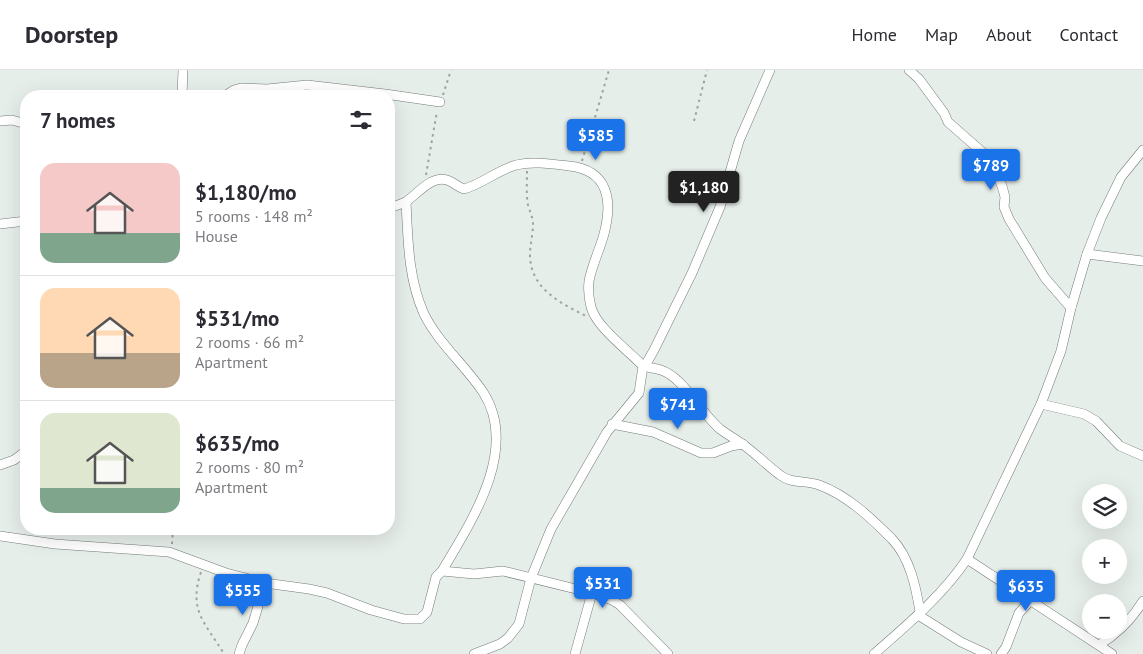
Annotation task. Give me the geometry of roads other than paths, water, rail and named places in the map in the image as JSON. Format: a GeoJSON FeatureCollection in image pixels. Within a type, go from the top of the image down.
{"type":"FeatureCollection","features":[{"type":"Feature","properties":{"kind":"street"},"geometry":{"type":"LineString","coordinates":[[182,70],[182,90]]}},
{"type":"Feature","properties":{"kind":"street"},"geometry":{"type":"LineString","coordinates":[[474,654],[500,644],[508,638],[519,624],[530,578],[551,529],[569,495],[612,424],[639,394],[643,366],[654,350],[665,324],[692,273],[720,207],[739,141],[770,70]]}},
{"type":"Feature","properties":{"kind":"street"},"geometry":{"type":"LineString","coordinates":[[909,70],[919,79],[944,113],[948,122],[989,158],[1002,186],[1005,197],[1004,207],[1009,219],[1045,278],[1071,308]]}},
{"type":"Feature","properties":{"kind":"street"},"geometry":{"type":"LineString","coordinates":[[234,90],[241,88],[267,89],[307,85],[350,90]]}},
{"type":"Feature","properties":{"kind":"street"},"geometry":{"type":"LineString","coordinates":[[395,95],[440,102]]}},
{"type":"Feature","properties":{"kind":"street"},"geometry":{"type":"LineString","coordinates":[[0,121],[12,120],[20,122]]}},
{"type":"Feature","properties":{"kind":"street"},"geometry":{"type":"LineString","coordinates":[[874,654],[919,613],[955,575],[966,559],[1041,404],[1061,352],[1071,308],[1087,254],[1101,218],[1121,177],[1143,150]]}},
{"type":"Feature","properties":{"kind":"street"},"geometry":{"type":"LineString","coordinates":[[395,206],[406,202],[434,182],[444,179],[449,180],[464,189],[506,169],[527,164],[580,167],[593,173],[607,192],[606,224],[589,280],[589,296],[592,312],[611,336],[643,366],[661,370],[680,383],[720,428],[786,479],[814,484],[841,495],[856,507],[892,539],[901,550],[910,570],[919,613],[961,642],[987,654]]}},
{"type":"Feature","properties":{"kind":"street"},"geometry":{"type":"LineString","coordinates":[[0,536],[55,544],[169,552],[226,573],[265,583],[327,593],[371,610],[404,619],[414,620],[424,616],[427,612],[436,577],[442,571],[475,513],[487,484],[495,460],[496,422],[484,393],[437,336],[415,292],[410,263],[406,202]]}},
{"type":"Feature","properties":{"kind":"street"},"geometry":{"type":"LineString","coordinates":[[0,224],[20,222]]}},
{"type":"Feature","properties":{"kind":"street"},"geometry":{"type":"LineString","coordinates":[[1087,254],[1143,262]]}},
{"type":"Feature","properties":{"kind":"street"},"geometry":{"type":"LineString","coordinates":[[1041,404],[1084,414],[1096,421],[1120,446],[1143,456]]}},
{"type":"Feature","properties":{"kind":"street"},"geometry":{"type":"LineString","coordinates":[[612,424],[653,432],[701,453],[713,454],[731,446],[743,444]]}},
{"type":"Feature","properties":{"kind":"street"},"geometry":{"type":"LineString","coordinates":[[0,465],[20,456]]}},
{"type":"Feature","properties":{"kind":"street"},"geometry":{"type":"LineString","coordinates":[[966,559],[1112,654]]}},
{"type":"Feature","properties":{"kind":"street"},"geometry":{"type":"LineString","coordinates":[[442,571],[474,574],[503,571],[592,593],[612,600],[620,605],[668,654]]}},
{"type":"Feature","properties":{"kind":"street"},"geometry":{"type":"LineString","coordinates":[[239,654],[258,610],[265,583]]}},
{"type":"Feature","properties":{"kind":"street"},"geometry":{"type":"LineString","coordinates":[[575,654],[592,593]]}},
{"type":"Feature","properties":{"kind":"street"},"geometry":{"type":"LineString","coordinates":[[1001,654],[1006,647],[1019,613],[1030,601]]}},
{"type":"Feature","properties":{"kind":"street"},"geometry":{"type":"LineString","coordinates":[[1099,645],[1111,638],[1135,614],[1143,601]]}}]}
